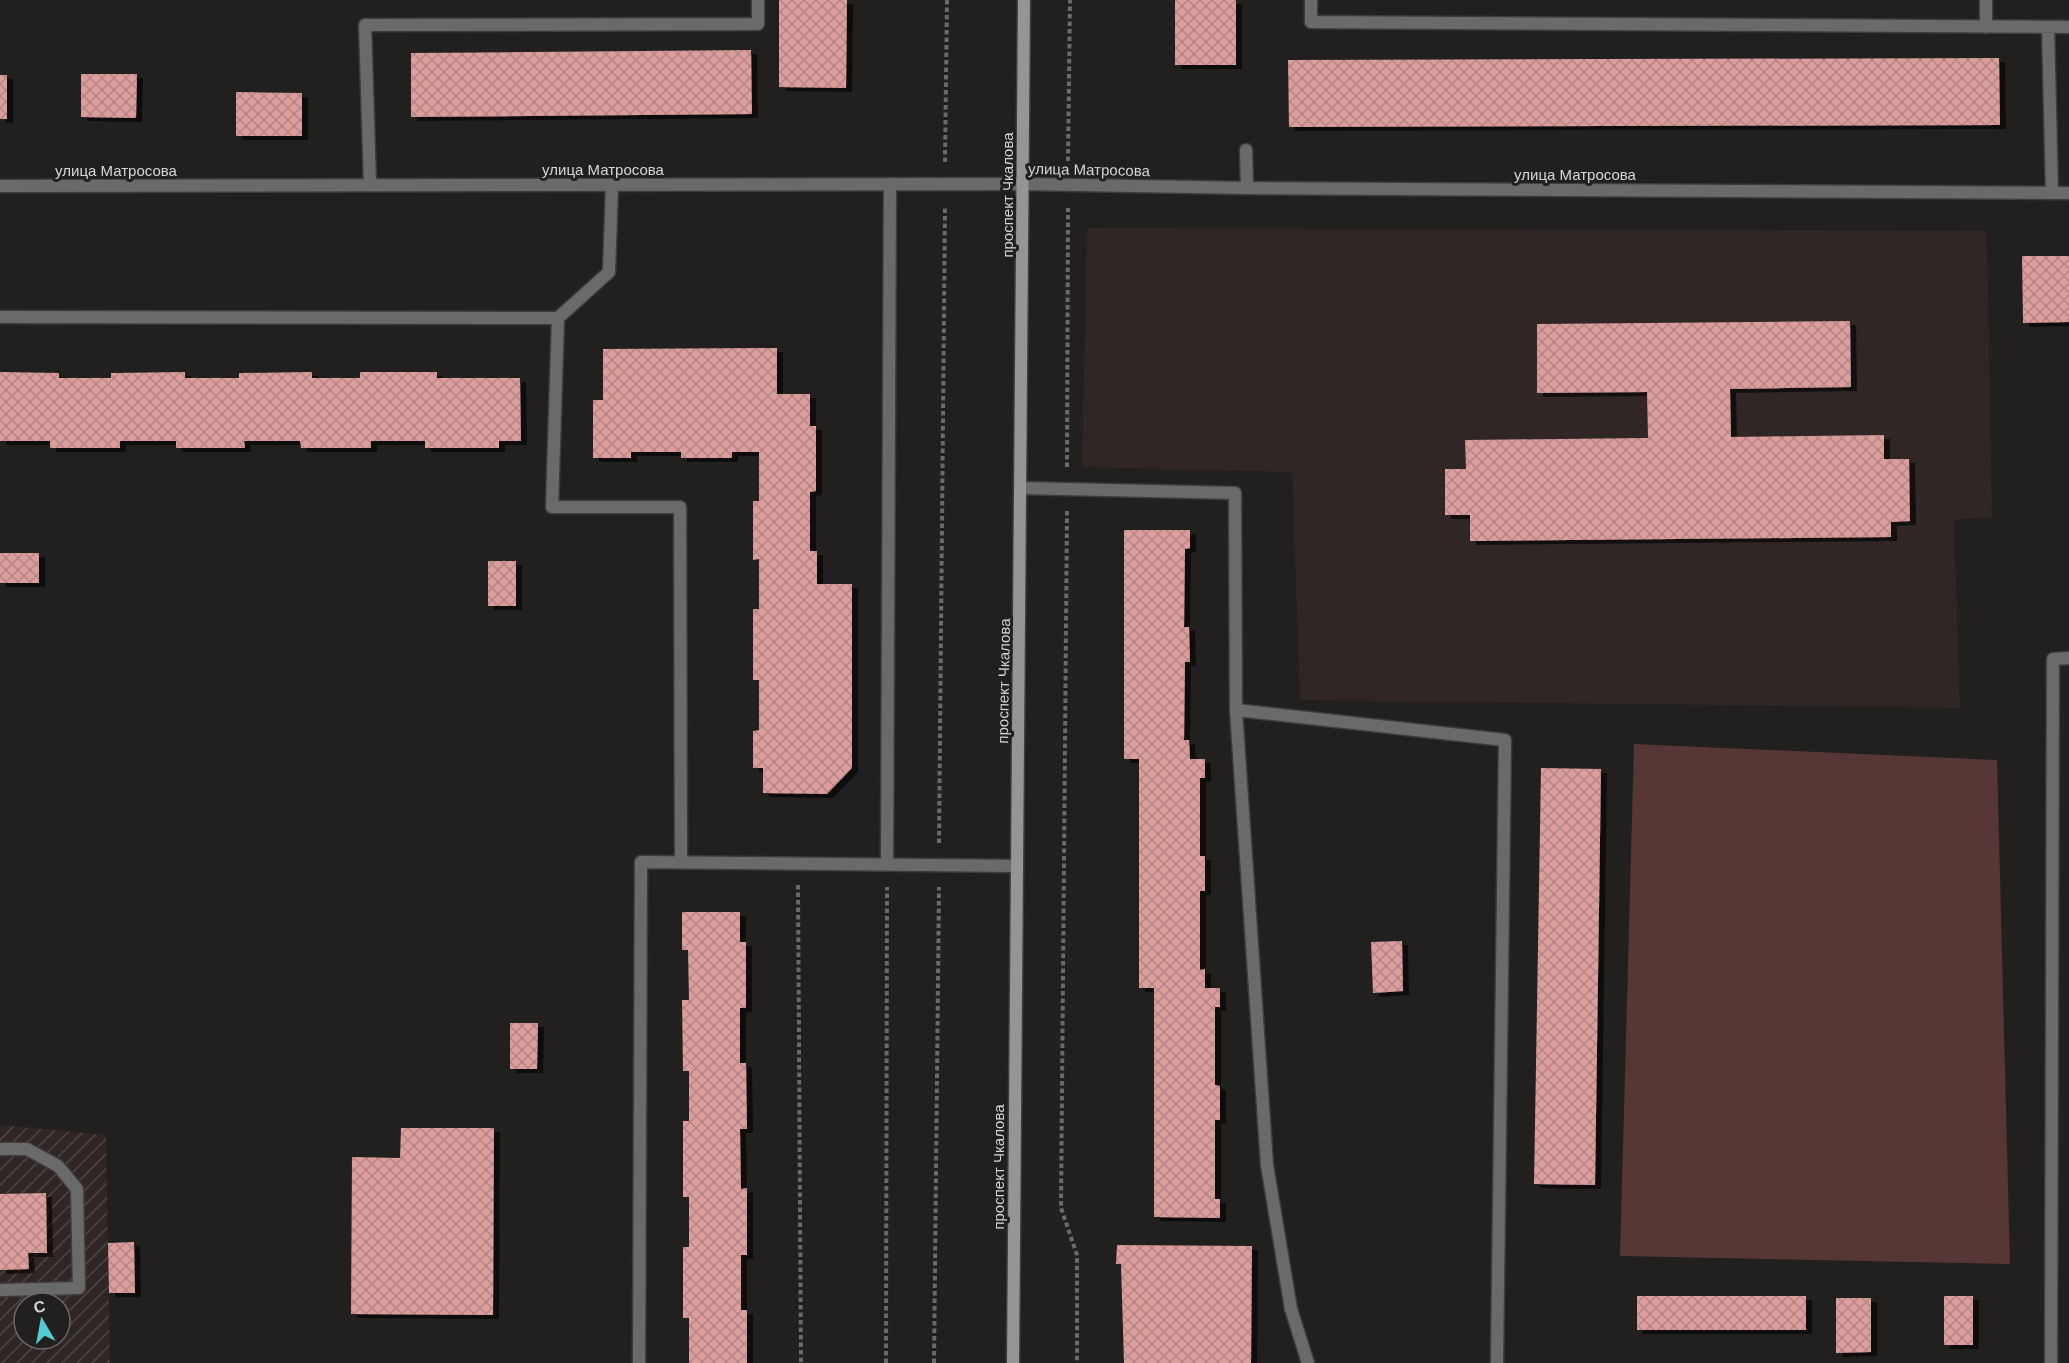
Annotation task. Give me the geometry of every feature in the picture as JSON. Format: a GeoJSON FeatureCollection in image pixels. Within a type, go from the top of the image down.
{"type":"FeatureCollection","features":[{"type":"Feature","properties":{"kind":"main road","name":"проспект Чкалова"},"geometry":{"type":"LineString","coordinates":[[1013,1363],[1024,0]]}},
{"type":"Feature","properties":{"kind":"street"},"geometry":{"type":"LineString","coordinates":[[370,184],[365,26],[758,24],[758,0]]}},
{"type":"Feature","properties":{"kind":"street"},"geometry":{"type":"LineString","coordinates":[[1311,0],[1311,22],[2069,27]]}},
{"type":"Feature","properties":{"kind":"street"},"geometry":{"type":"LineString","coordinates":[[1986,0],[1986,27]]}},
{"type":"Feature","properties":{"kind":"street"},"geometry":{"type":"LineString","coordinates":[[2048,27],[2052,193]]}},
{"type":"Feature","properties":{"kind":"street"},"geometry":{"type":"LineString","coordinates":[[1246,150],[1247,188]]}},
{"type":"Feature","properties":{"kind":"street"},"geometry":{"type":"LineString","coordinates":[[887,865],[890,184]]}},
{"type":"Feature","properties":{"kind":"street","name":"улица Матросова"},"geometry":{"type":"LineString","coordinates":[[0,186],[1023,184],[1247,188],[2069,193]]}},
{"type":"Feature","properties":{"kind":"street"},"geometry":{"type":"LineString","coordinates":[[0,317],[558,318],[609,272],[612,185]]}},
{"type":"Feature","properties":{"kind":"street"},"geometry":{"type":"LineString","coordinates":[[558,318],[552,507],[680,507],[681,862]]}},
{"type":"Feature","properties":{"kind":"street"},"geometry":{"type":"LineString","coordinates":[[1021,488],[1235,494],[1236,710],[1267,1165],[1291,1309],[1308,1363]]}},
{"type":"Feature","properties":{"kind":"street"},"geometry":{"type":"LineString","coordinates":[[2051,1363],[2053,658],[2069,658]]}},
{"type":"Feature","properties":{"kind":"street"},"geometry":{"type":"LineString","coordinates":[[1236,710],[1505,740],[1497,1363]]}},
{"type":"Feature","properties":{"kind":"street"},"geometry":{"type":"LineString","coordinates":[[639,1363],[641,862],[1017,866]]}},
{"type":"Feature","properties":{"kind":"street"},"geometry":{"type":"LineString","coordinates":[[0,1149],[27,1149],[58,1166],[77,1189],[79,1288],[0,1290]]}},
{"type":"Feature","properties":{"kind":"path"},"geometry":{"type":"LineString","coordinates":[[934,1363],[947,0]]}},
{"type":"Feature","properties":{"kind":"path"},"geometry":{"type":"LineString","coordinates":[[1070,0],[1061,1208],[1077,1256],[1077,1363]]}},
{"type":"Feature","properties":{"kind":"path"},"geometry":{"type":"LineString","coordinates":[[798,863],[801,1363]]}},
{"type":"Feature","properties":{"kind":"path"},"geometry":{"type":"LineString","coordinates":[[886,1363],[887,865]]}},
{"type":"Feature","properties":{"kind":"shaded area"},"geometry":{"type":"Polygon","coordinates":[[[1087,228],[1987,231],[1992,517],[1954,520],[1960,708],[1300,700],[1292,472],[1082,467],[1087,228]]]}},
{"type":"Feature","properties":{"kind":"shaded area"},"geometry":{"type":"Polygon","coordinates":[[[1634,744],[1997,760],[2010,1264],[1620,1256],[1634,744]]]}},
{"type":"Feature","properties":{"kind":"shaded area"},"geometry":{"type":"Polygon","coordinates":[[[0,1125],[106,1135],[110,1363],[0,1363],[0,1125]]]}},
{"type":"Feature","properties":{"kind":"building"},"geometry":{"type":"Polygon","coordinates":[[[779,0],[847,0],[846,88],[779,87],[779,0]]]}},
{"type":"Feature","properties":{"kind":"building"},"geometry":{"type":"Polygon","coordinates":[[[1175,0],[1236,0],[1236,65],[1175,65],[1175,0]]]}},
{"type":"Feature","properties":{"kind":"building"},"geometry":{"type":"Polygon","coordinates":[[[751,50],[752,114],[411,117],[411,53],[751,50]]]}},
{"type":"Feature","properties":{"kind":"building"},"geometry":{"type":"Polygon","coordinates":[[[1999,58],[2000,125],[1289,127],[1288,60],[1999,58]]]}},
{"type":"Feature","properties":{"kind":"building"},"geometry":{"type":"Polygon","coordinates":[[[81,74],[137,74],[136,118],[81,117],[81,74]]]}},
{"type":"Feature","properties":{"kind":"building"},"geometry":{"type":"Polygon","coordinates":[[[0,75],[7,75],[7,119],[0,119],[0,75]]]}},
{"type":"Feature","properties":{"kind":"building"},"geometry":{"type":"Polygon","coordinates":[[[236,92],[302,93],[302,136],[236,136],[236,92]]]}},
{"type":"Feature","properties":{"kind":"building"},"geometry":{"type":"Polygon","coordinates":[[[2022,256],[2069,256],[2069,322],[2023,323],[2022,256]]]}},
{"type":"Feature","properties":{"kind":"building"},"geometry":{"type":"Polygon","coordinates":[[[1850,321],[1851,387],[1730,389],[1731,437],[1884,435],[1884,459],[1909,459],[1910,521],[1891,522],[1891,537],[1470,541],[1470,515],[1445,515],[1445,469],[1466,469],[1465,440],[1648,438],[1647,392],[1537,393],[1537,324],[1850,321]]]}},
{"type":"Feature","properties":{"kind":"building"},"geometry":{"type":"Polygon","coordinates":[[[777,348],[777,394],[810,394],[810,426],[816,426],[816,491],[810,492],[810,551],[817,551],[817,584],[852,584],[852,768],[827,794],[763,793],[763,768],[753,768],[753,731],[759,730],[759,680],[753,680],[753,609],[759,609],[759,559],[753,560],[753,501],[759,501],[759,452],[732,452],[732,458],[681,458],[681,452],[631,452],[631,458],[593,458],[593,400],[603,400],[603,349],[777,348]]]}},
{"type":"Feature","properties":{"kind":"building"},"geometry":{"type":"Polygon","coordinates":[[[0,372],[59,373],[59,378],[111,378],[111,373],[185,372],[185,378],[239,378],[239,373],[312,372],[312,378],[360,378],[360,372],[437,372],[437,378],[520,378],[521,441],[499,441],[499,448],[425,448],[425,441],[371,441],[371,448],[301,448],[300,441],[244,441],[245,448],[176,448],[176,441],[120,441],[120,448],[50,448],[50,441],[0,441],[0,372]]]}},
{"type":"Feature","properties":{"kind":"building"},"geometry":{"type":"Polygon","coordinates":[[[1124,530],[1190,530],[1190,548],[1185,549],[1184,627],[1189,627],[1190,662],[1185,662],[1184,740],[1189,740],[1190,759],[1205,759],[1205,778],[1200,778],[1200,856],[1205,856],[1205,891],[1200,891],[1200,970],[1205,969],[1205,988],[1220,988],[1220,1007],[1215,1007],[1215,1085],[1220,1086],[1220,1120],[1215,1120],[1215,1199],[1220,1199],[1220,1218],[1154,1217],[1154,988],[1139,988],[1139,759],[1124,759],[1124,530]]]}},
{"type":"Feature","properties":{"kind":"building"},"geometry":{"type":"Polygon","coordinates":[[[0,553],[39,553],[39,583],[0,583],[0,553]]]}},
{"type":"Feature","properties":{"kind":"building"},"geometry":{"type":"Polygon","coordinates":[[[488,561],[516,561],[516,606],[488,606],[488,561]]]}},
{"type":"Feature","properties":{"kind":"building"},"geometry":{"type":"Polygon","coordinates":[[[1541,768],[1601,769],[1595,1185],[1534,1184],[1541,768]]]}},
{"type":"Feature","properties":{"kind":"building"},"geometry":{"type":"Polygon","coordinates":[[[682,912],[740,912],[740,942],[746,942],[746,1008],[740,1008],[740,1063],[746,1063],[747,1129],[740,1129],[741,1189],[747,1188],[747,1255],[741,1255],[741,1310],[747,1310],[747,1363],[689,1363],[689,1318],[683,1318],[683,1247],[689,1247],[689,1197],[683,1197],[683,1121],[689,1121],[689,1071],[683,1071],[682,1000],[689,1000],[688,950],[682,950],[682,912]]]}},
{"type":"Feature","properties":{"kind":"building"},"geometry":{"type":"Polygon","coordinates":[[[1402,941],[1403,991],[1373,993],[1371,942],[1402,941]]]}},
{"type":"Feature","properties":{"kind":"building"},"geometry":{"type":"Polygon","coordinates":[[[510,1023],[538,1023],[537,1069],[510,1069],[510,1023]]]}},
{"type":"Feature","properties":{"kind":"building"},"geometry":{"type":"Polygon","coordinates":[[[401,1128],[494,1128],[493,1315],[351,1314],[352,1157],[400,1158],[401,1128]]]}},
{"type":"Feature","properties":{"kind":"building"},"geometry":{"type":"Polygon","coordinates":[[[46,1193],[47,1253],[28,1253],[29,1269],[0,1270],[0,1194],[46,1193]]]}},
{"type":"Feature","properties":{"kind":"building"},"geometry":{"type":"Polygon","coordinates":[[[134,1242],[135,1293],[109,1293],[108,1243],[134,1242]]]}},
{"type":"Feature","properties":{"kind":"building"},"geometry":{"type":"Polygon","coordinates":[[[1117,1245],[1252,1246],[1251,1363],[1124,1363],[1121,1264],[1116,1264],[1117,1245]]]}},
{"type":"Feature","properties":{"kind":"building"},"geometry":{"type":"Polygon","coordinates":[[[1637,1296],[1806,1296],[1806,1330],[1637,1330],[1637,1296]]]}},
{"type":"Feature","properties":{"kind":"building"},"geometry":{"type":"Polygon","coordinates":[[[1944,1296],[1973,1296],[1973,1345],[1944,1345],[1944,1296]]]}},
{"type":"Feature","properties":{"kind":"building"},"geometry":{"type":"Polygon","coordinates":[[[1836,1298],[1871,1298],[1871,1352],[1836,1353],[1836,1298]]]}}]}
